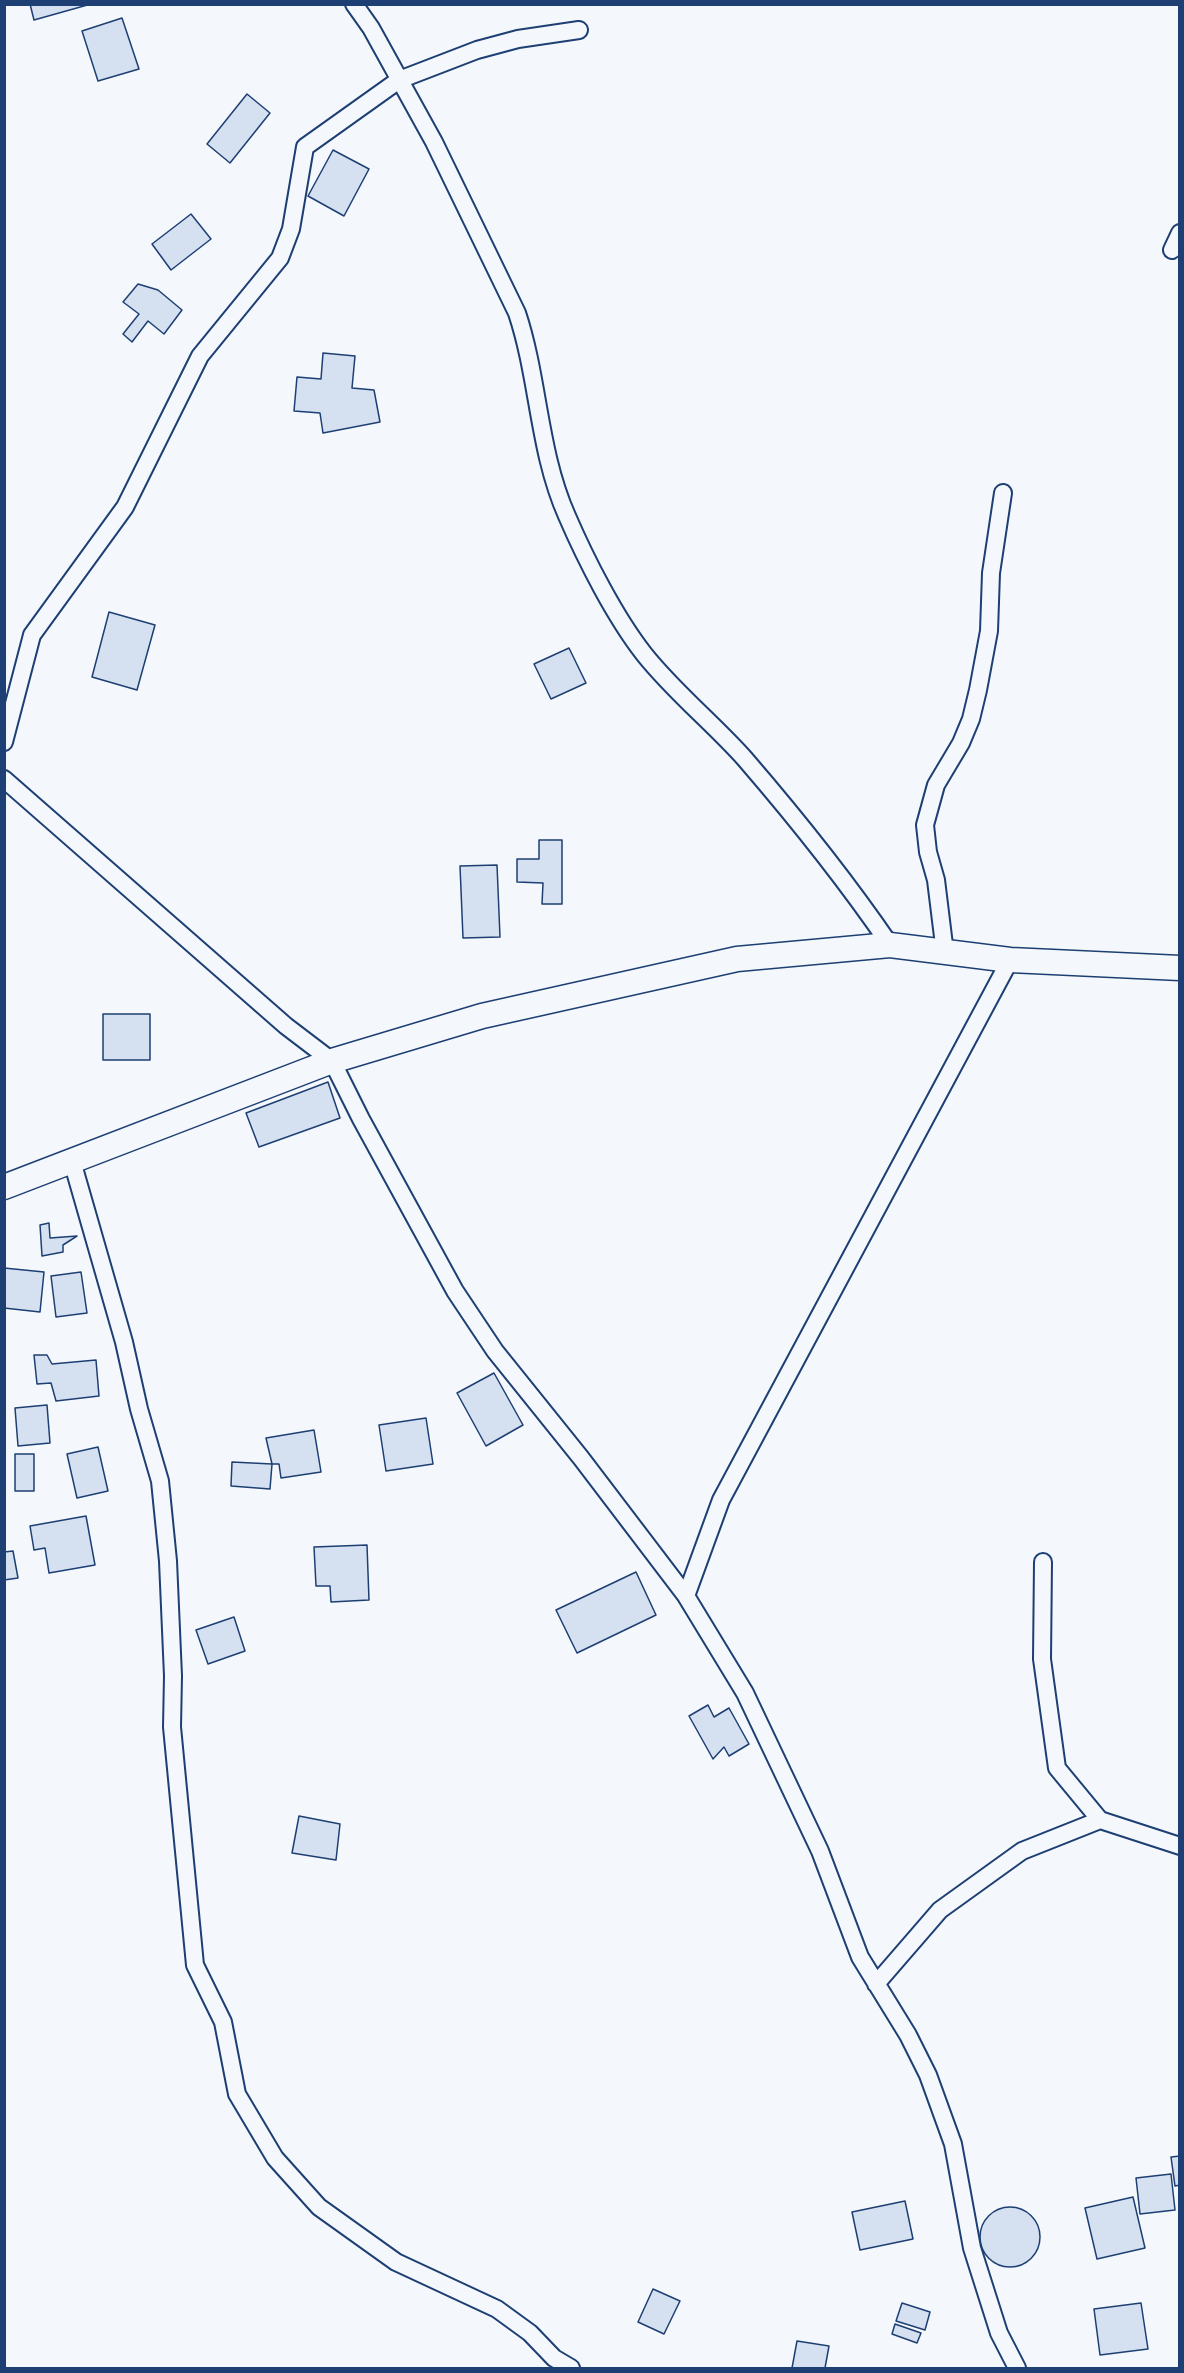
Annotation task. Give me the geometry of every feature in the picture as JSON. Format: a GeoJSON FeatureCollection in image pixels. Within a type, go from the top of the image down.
{"type":"FeatureCollection","features":[{"type":"Feature","properties":{"kind":"main road"},"geometry":{"type":"LineString","coordinates":[[4,1187],[332,1061],[482,1016],[725,961],[890,945],[1010,960],[1179,968]]}},
{"type":"Feature","properties":{"kind":"street"},"geometry":{"type":"LineString","coordinates":[[354,4],[371,27],[434,142],[517,313],[524,335],[540,422],[553,476],[566,514],[617,611],[643,653],[743,757],[863,906],[890,945]]}},
{"type":"Feature","properties":{"kind":"street"},"geometry":{"type":"LineString","coordinates":[[4,741],[32,635],[125,507],[200,356],[279,258],[291,228],[305,147],[399,80],[477,50],[518,39],[579,30]]}},
{"type":"Feature","properties":{"kind":"street"},"geometry":{"type":"LineString","coordinates":[[1172,250],[1179,233]]}},
{"type":"Feature","properties":{"kind":"street"},"geometry":{"type":"LineString","coordinates":[[945,952],[936,880],[928,852],[925,825],[936,785],[961,743],[971,719],[978,690],[989,631],[991,573],[1003,493]]}},
{"type":"Feature","properties":{"kind":"street"},"geometry":{"type":"LineString","coordinates":[[4,779],[285,1026],[332,1061],[455,1291],[495,1351],[581,1458],[686,1596],[745,1693],[820,1851],[856,1948],[908,2035],[928,2075],[953,2144],[972,2248],[999,2333],[1017,2368]]}},
{"type":"Feature","properties":{"kind":"street"},"geometry":{"type":"LineString","coordinates":[[686,1596],[721,1500],[1010,960]]}},
{"type":"Feature","properties":{"kind":"street"},"geometry":{"type":"LineString","coordinates":[[72,1161],[124,1342],[139,1408],[160,1481],[168,1573],[173,1676],[172,1727],[195,1965],[223,2022],[237,2094],[275,2158],[319,2207],[396,2262],[497,2309],[530,2333],[554,2358],[571,2368]]}},
{"type":"Feature","properties":{"kind":"street"},"geometry":{"type":"LineString","coordinates":[[1043,1562],[1042,1659],[1057,1768],[1100,1820],[1179,1846]]}},
{"type":"Feature","properties":{"kind":"street"},"geometry":{"type":"LineString","coordinates":[[876,1984],[940,1910],[1022,1851],[1100,1820]]}},
{"type":"Feature","properties":{"kind":"building"},"geometry":{"type":"Polygon","coordinates":[[[30,4],[91,4],[34,20],[30,4]]]}},
{"type":"Feature","properties":{"kind":"building"},"geometry":{"type":"Polygon","coordinates":[[[122,18],[139,69],[98,81],[82,31],[122,18]]]}},
{"type":"Feature","properties":{"kind":"building"},"geometry":{"type":"Polygon","coordinates":[[[247,94],[270,113],[230,163],[207,144],[247,94]]]}},
{"type":"Feature","properties":{"kind":"building"},"geometry":{"type":"Polygon","coordinates":[[[333,150],[369,169],[344,216],[308,196],[333,150]]]}},
{"type":"Feature","properties":{"kind":"building"},"geometry":{"type":"Polygon","coordinates":[[[191,214],[211,239],[171,270],[152,244],[191,214]]]}},
{"type":"Feature","properties":{"kind":"building"},"geometry":{"type":"Polygon","coordinates":[[[138,284],[158,290],[182,310],[164,334],[148,321],[132,342],[123,334],[139,314],[123,302],[138,284]]]}},
{"type":"Feature","properties":{"kind":"building"},"geometry":{"type":"Polygon","coordinates":[[[323,353],[355,356],[352,388],[374,390],[380,422],[323,433],[320,413],[294,411],[297,377],[321,379],[323,353]]]}},
{"type":"Feature","properties":{"kind":"building"},"geometry":{"type":"Polygon","coordinates":[[[109,612],[155,625],[137,690],[92,677],[109,612]]]}},
{"type":"Feature","properties":{"kind":"building"},"geometry":{"type":"Polygon","coordinates":[[[569,648],[586,683],[551,699],[534,664],[569,648]]]}},
{"type":"Feature","properties":{"kind":"building"},"geometry":{"type":"Polygon","coordinates":[[[539,840],[562,840],[562,904],[542,904],[543,883],[517,882],[517,859],[539,859],[539,840]]]}},
{"type":"Feature","properties":{"kind":"building"},"geometry":{"type":"Polygon","coordinates":[[[497,865],[500,937],[463,938],[460,866],[497,865]]]}},
{"type":"Feature","properties":{"kind":"building"},"geometry":{"type":"Polygon","coordinates":[[[103,1014],[150,1014],[150,1060],[103,1060],[103,1014]]]}},
{"type":"Feature","properties":{"kind":"building"},"geometry":{"type":"Polygon","coordinates":[[[328,1082],[340,1118],[259,1147],[246,1113],[328,1082]]]}},
{"type":"Feature","properties":{"kind":"building"},"geometry":{"type":"Polygon","coordinates":[[[49,1223],[50,1238],[77,1236],[63,1245],[63,1252],[42,1256],[40,1225],[49,1223]]]}},
{"type":"Feature","properties":{"kind":"building"},"geometry":{"type":"Polygon","coordinates":[[[4,1268],[44,1272],[40,1312],[4,1308],[4,1268]]]}},
{"type":"Feature","properties":{"kind":"building"},"geometry":{"type":"Polygon","coordinates":[[[81,1272],[87,1313],[56,1317],[51,1276],[81,1272]]]}},
{"type":"Feature","properties":{"kind":"building"},"geometry":{"type":"Polygon","coordinates":[[[34,1355],[47,1355],[52,1364],[96,1360],[99,1396],[56,1401],[51,1383],[37,1384],[34,1355]]]}},
{"type":"Feature","properties":{"kind":"building"},"geometry":{"type":"Polygon","coordinates":[[[494,1373],[523,1425],[486,1446],[457,1393],[494,1373]]]}},
{"type":"Feature","properties":{"kind":"building"},"geometry":{"type":"Polygon","coordinates":[[[47,1405],[50,1443],[18,1446],[15,1408],[47,1405]]]}},
{"type":"Feature","properties":{"kind":"building"},"geometry":{"type":"Polygon","coordinates":[[[426,1418],[433,1464],[386,1471],[379,1425],[426,1418]]]}},
{"type":"Feature","properties":{"kind":"building"},"geometry":{"type":"Polygon","coordinates":[[[314,1430],[321,1472],[281,1478],[279,1464],[272,1464],[266,1438],[314,1430]]]}},
{"type":"Feature","properties":{"kind":"building"},"geometry":{"type":"Polygon","coordinates":[[[98,1447],[108,1491],[77,1498],[67,1454],[98,1447]]]}},
{"type":"Feature","properties":{"kind":"building"},"geometry":{"type":"Polygon","coordinates":[[[15,1454],[34,1454],[34,1491],[15,1491],[15,1454]]]}},
{"type":"Feature","properties":{"kind":"building"},"geometry":{"type":"Polygon","coordinates":[[[232,1462],[272,1464],[270,1489],[231,1486],[232,1462]]]}},
{"type":"Feature","properties":{"kind":"building"},"geometry":{"type":"Polygon","coordinates":[[[86,1516],[95,1565],[49,1573],[45,1548],[34,1550],[30,1526],[86,1516]]]}},
{"type":"Feature","properties":{"kind":"building"},"geometry":{"type":"Polygon","coordinates":[[[367,1545],[369,1600],[331,1602],[330,1586],[316,1586],[314,1547],[367,1545]]]}},
{"type":"Feature","properties":{"kind":"building"},"geometry":{"type":"Polygon","coordinates":[[[13,1551],[18,1578],[4,1580],[4,1552],[13,1551]]]}},
{"type":"Feature","properties":{"kind":"building"},"geometry":{"type":"Polygon","coordinates":[[[636,1572],[656,1615],[577,1653],[556,1610],[636,1572]]]}},
{"type":"Feature","properties":{"kind":"building"},"geometry":{"type":"Polygon","coordinates":[[[234,1617],[245,1651],[208,1664],[196,1630],[234,1617]]]}},
{"type":"Feature","properties":{"kind":"building"},"geometry":{"type":"Polygon","coordinates":[[[708,1705],[714,1717],[729,1708],[749,1744],[729,1756],[724,1747],[713,1759],[689,1716],[708,1705]]]}},
{"type":"Feature","properties":{"kind":"building"},"geometry":{"type":"Polygon","coordinates":[[[299,1816],[340,1824],[336,1860],[292,1853],[299,1816]]]}},
{"type":"Feature","properties":{"kind":"building"},"geometry":{"type":"Polygon","coordinates":[[[1180,2156],[1180,2185],[1175,2186],[1171,2157],[1180,2156]]]}},
{"type":"Feature","properties":{"kind":"building"},"geometry":{"type":"Polygon","coordinates":[[[1171,2174],[1175,2210],[1140,2214],[1136,2178],[1171,2174]]]}},
{"type":"Feature","properties":{"kind":"building"},"geometry":{"type":"Polygon","coordinates":[[[1133,2197],[1145,2248],[1097,2259],[1085,2208],[1133,2197]]]}},
{"type":"Feature","properties":{"kind":"building"},"geometry":{"type":"Polygon","coordinates":[[[905,2201],[913,2239],[860,2250],[852,2212],[905,2201]]]}},
{"type":"Feature","properties":{"kind":"building"},"geometry":{"type":"Polygon","coordinates":[[[1010,2207],[1027,2212],[1035,2220],[1040,2237],[1035,2254],[1027,2262],[1010,2267],[993,2262],[985,2254],[980,2237],[985,2220],[993,2212],[1010,2207]]]}},
{"type":"Feature","properties":{"kind":"building"},"geometry":{"type":"Polygon","coordinates":[[[653,2289],[680,2301],[664,2334],[638,2322],[653,2289]]]}},
{"type":"Feature","properties":{"kind":"building"},"geometry":{"type":"Polygon","coordinates":[[[902,2303],[930,2312],[925,2330],[896,2321],[902,2303]]]}},
{"type":"Feature","properties":{"kind":"building"},"geometry":{"type":"Polygon","coordinates":[[[1141,2303],[1148,2349],[1100,2355],[1094,2309],[1141,2303]]]}},
{"type":"Feature","properties":{"kind":"building"},"geometry":{"type":"Polygon","coordinates":[[[895,2324],[921,2333],[917,2343],[892,2334],[895,2324]]]}},
{"type":"Feature","properties":{"kind":"building"},"geometry":{"type":"Polygon","coordinates":[[[797,2341],[829,2346],[825,2368],[792,2368],[797,2341]]]}}]}
